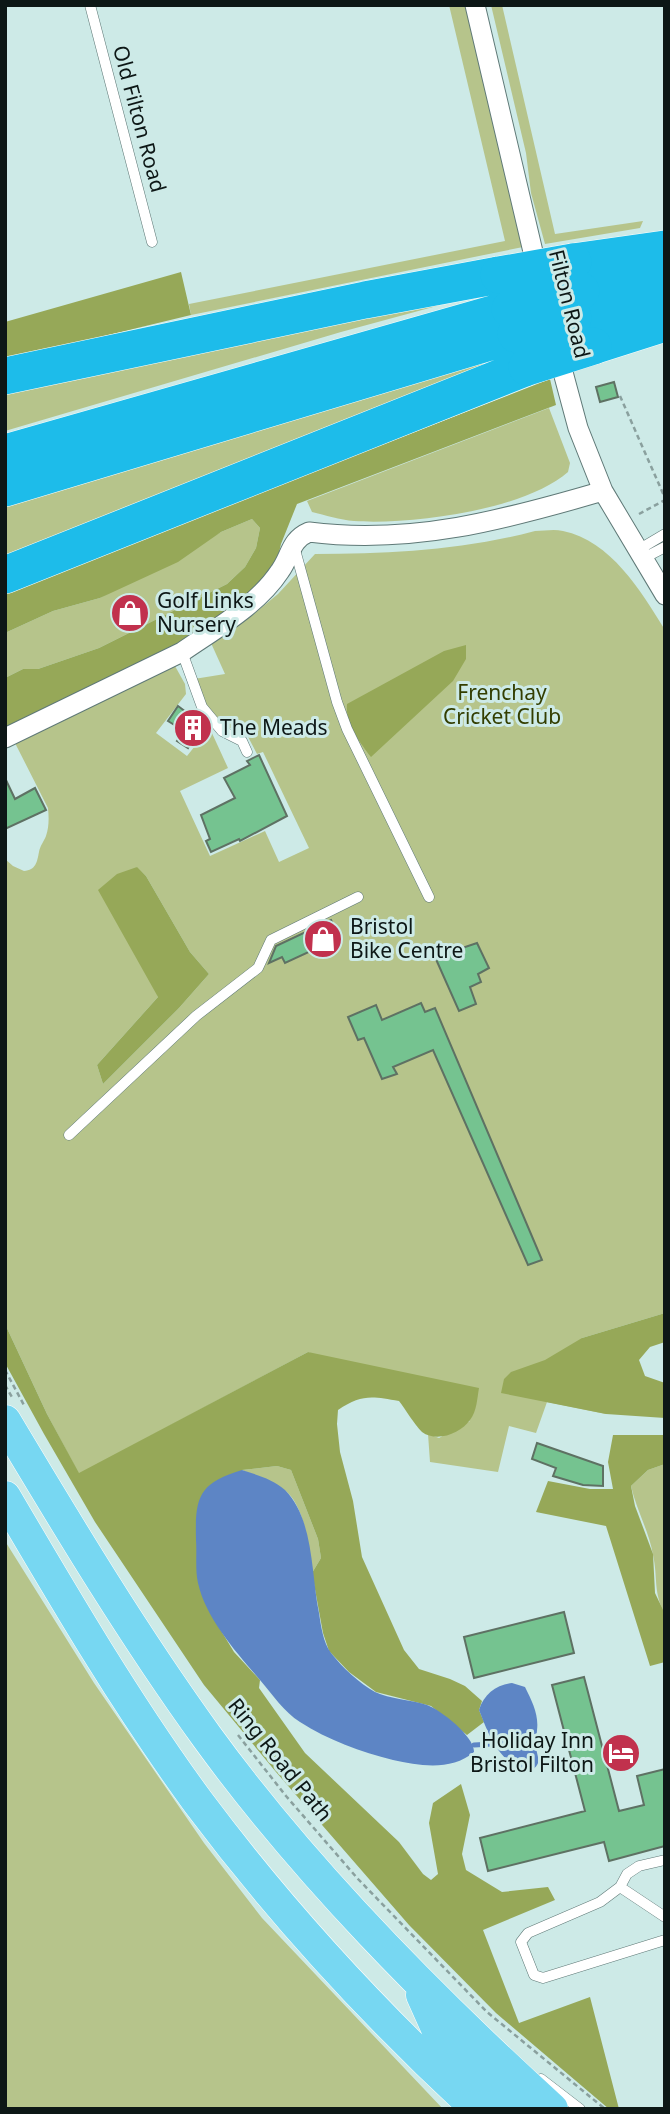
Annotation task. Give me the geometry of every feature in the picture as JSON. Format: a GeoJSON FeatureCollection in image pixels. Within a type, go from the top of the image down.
{"type":"FeatureCollection","features":[{"type":"Feature","properties":{"kind":"highway"},"geometry":{"type":"LineString","coordinates":[[5,488],[518,336],[583,303],[665,249]]}},
{"type":"Feature","properties":{"kind":"highway"},"geometry":{"type":"LineString","coordinates":[[5,575],[518,336],[583,303],[665,270]]}},
{"type":"Feature","properties":{"kind":"highway"},"geometry":{"type":"LineString","coordinates":[[5,376],[365,300],[499,275],[583,303],[665,323]]}},
{"type":"Feature","properties":{"kind":"highway"},"geometry":{"type":"LineString","coordinates":[[583,303],[665,298]]}},
{"type":"Feature","properties":{"kind":"highway"},"geometry":{"type":"LineString","coordinates":[[5,453],[518,336]]}},
{"type":"Feature","properties":{"kind":"main road"},"geometry":{"type":"LineString","coordinates":[[16,1412],[75,1538],[208,1739],[311,1865],[414,1978],[552,2109]]}},
{"type":"Feature","properties":{"kind":"main road"},"geometry":{"type":"LineString","coordinates":[[5,1497],[130,1703],[229,1842],[359,1994],[477,2109]]}},
{"type":"Feature","properties":{"kind":"main road"},"geometry":{"type":"LineString","coordinates":[[414,1978],[440,2035],[515,2109]]}},
{"type":"Feature","properties":{"kind":"street","name":"Filton Road"},"geometry":{"type":"LineString","coordinates":[[475,5],[567,395],[603,491],[665,595]]}},
{"type":"Feature","properties":{"kind":"street"},"geometry":{"type":"LineString","coordinates":[[5,738],[181,652],[238,613],[268,586],[280,572],[293,543],[309,532],[368,537],[454,528],[486,523],[603,491]]}},
{"type":"Feature","properties":{"kind":"lane","name":"Old Filton Road"},"geometry":{"type":"LineString","coordinates":[[90,5],[152,242]]}},
{"type":"Feature","properties":{"kind":"lane"},"geometry":{"type":"LineString","coordinates":[[640,555],[665,534]]}},
{"type":"Feature","properties":{"kind":"lane"},"geometry":{"type":"LineString","coordinates":[[293,543],[347,729],[429,897]]}},
{"type":"Feature","properties":{"kind":"lane"},"geometry":{"type":"LineString","coordinates":[[640,555],[665,547]]}},
{"type":"Feature","properties":{"kind":"lane"},"geometry":{"type":"LineString","coordinates":[[181,652],[202,707],[222,731],[243,741],[247,752]]}},
{"type":"Feature","properties":{"kind":"lane"},"geometry":{"type":"LineString","coordinates":[[69,1135],[196,1016],[258,968],[271,940],[358,897]]}},
{"type":"Feature","properties":{"kind":"lane"},"geometry":{"type":"LineString","coordinates":[[665,1860],[639,1867],[626,1874],[620,1887],[600,1902],[527,1933],[521,1942],[534,1975],[543,1978],[665,1940]]}},
{"type":"Feature","properties":{"kind":"lane"},"geometry":{"type":"LineString","coordinates":[[620,1887],[665,1917]]}},
{"type":"Feature","properties":{"kind":"lane"},"geometry":{"type":"LineString","coordinates":[[465,2028],[516,2061]]}},
{"type":"Feature","properties":{"kind":"lane"},"geometry":{"type":"LineString","coordinates":[[536,2075],[580,2109]]}},
{"type":"Feature","properties":{"kind":"path"},"geometry":{"type":"LineString","coordinates":[[620,396],[665,499],[621,524]]}},
{"type":"Feature","properties":{"kind":"path"},"geometry":{"type":"LineString","coordinates":[[5,1370],[16,1412]]}},
{"type":"Feature","properties":{"kind":"path"},"geometry":{"type":"LineString","coordinates":[[5,1385],[16,1412]]}},
{"type":"Feature","properties":{"kind":"path","name":"Ring Road Path"},"geometry":{"type":"LineString","coordinates":[[235,1732],[310,1825],[412,1936],[503,2026],[605,2109]]}},
{"type":"Feature","properties":{"kind":"green space"},"geometry":{"type":"Polygon","coordinates":[[[449,5],[467,5],[523,247],[191,315],[189,304],[505,241],[449,5]]]}},
{"type":"Feature","properties":{"kind":"green space"},"geometry":{"type":"Polygon","coordinates":[[[491,5],[502,5],[555,234],[643,221],[640,228],[545,244],[531,193],[526,153],[491,5]]]}},
{"type":"Feature","properties":{"kind":"green space"},"geometry":{"type":"Polygon","coordinates":[[[181,272],[191,315],[5,360],[5,322],[181,272]]]}},
{"type":"Feature","properties":{"kind":"green space"},"geometry":{"type":"Polygon","coordinates":[[[492,291],[341,332],[5,431],[5,384],[492,291]]]}},
{"type":"Feature","properties":{"kind":"green space"},"geometry":{"type":"Polygon","coordinates":[[[552,343],[5,557],[5,500],[552,343]]]}},
{"type":"Feature","properties":{"kind":"green space"},"geometry":{"type":"Polygon","coordinates":[[[550,379],[556,405],[297,504],[281,544],[275,570],[261,585],[180,645],[5,731],[5,678],[23,669],[38,669],[99,648],[227,584],[245,567],[256,548],[260,528],[252,519],[221,532],[178,562],[100,598],[53,611],[5,633],[5,594],[11,590],[550,379]]]}},
{"type":"Feature","properties":{"kind":"green space"},"geometry":{"type":"Polygon","coordinates":[[[549,408],[570,463],[568,472],[549,485],[524,496],[466,512],[378,522],[349,520],[312,512],[307,501],[549,408]]]}},
{"type":"Feature","properties":{"kind":"green space"},"geometry":{"type":"Polygon","coordinates":[[[252,519],[260,528],[256,548],[245,567],[227,584],[99,648],[38,669],[23,669],[5,678],[5,633],[53,611],[100,598],[221,532],[252,519]]]}},
{"type":"Feature","properties":{"kind":"green space","name":"Frenchay Cricket Club"},"geometry":{"type":"Polygon","coordinates":[[[560,530],[596,545],[610,556],[635,584],[665,630],[665,1313],[582,1338],[606,1414],[547,1402],[536,1433],[509,1426],[498,1472],[430,1462],[428,1434],[439,1438],[470,1421],[308,1352],[79,1474],[47,1414],[5,1324],[5,859],[24,871],[33,867],[46,836],[49,819],[48,808],[15,743],[175,666],[185,684],[186,694],[156,733],[187,756],[211,731],[228,768],[180,791],[210,856],[265,831],[279,862],[309,848],[263,752],[257,754],[245,731],[220,726],[212,718],[194,679],[225,674],[211,643],[249,618],[278,594],[315,554],[426,550],[535,531],[560,530]],[[136,867],[158,997],[97,1065],[103,1084],[209,974],[190,952],[146,876],[136,867]]]}},
{"type":"Feature","properties":{"kind":"green space"},"geometry":{"type":"Polygon","coordinates":[[[466,645],[466,659],[453,681],[371,757],[351,726],[347,704],[444,651],[466,645]]]}},
{"type":"Feature","properties":{"kind":"green space"},"geometry":{"type":"Polygon","coordinates":[[[137,867],[146,876],[190,952],[209,974],[103,1084],[97,1065],[158,997],[98,890],[117,874],[137,867]]]}},
{"type":"Feature","properties":{"kind":"green space"},"geometry":{"type":"Polygon","coordinates":[[[665,1313],[665,1342],[650,1347],[639,1360],[645,1376],[665,1383],[665,1418],[606,1414],[501,1393],[504,1379],[511,1372],[545,1360],[582,1338],[665,1313]]]}},
{"type":"Feature","properties":{"kind":"green space"},"geometry":{"type":"Polygon","coordinates":[[[5,1324],[47,1414],[79,1473],[308,1352],[479,1388],[472,1416],[461,1429],[448,1435],[435,1437],[422,1432],[399,1401],[381,1398],[360,1399],[346,1405],[338,1410],[337,1424],[340,1452],[353,1501],[362,1557],[404,1650],[419,1669],[465,1686],[482,1701],[479,1710],[484,1722],[467,1735],[431,1706],[376,1692],[349,1672],[329,1651],[312,1573],[321,1558],[318,1539],[291,1470],[277,1466],[242,1470],[211,1614],[234,1652],[260,1680],[259,1688],[305,1753],[399,1842],[423,1874],[431,1880],[438,1874],[429,1823],[433,1803],[461,1784],[470,1815],[462,1854],[466,1870],[502,1892],[548,1887],[555,1900],[483,1930],[519,2023],[590,1997],[619,2109],[609,2109],[496,2013],[409,1925],[204,1685],[95,1522],[44,1434],[5,1363],[5,1324]]]}},
{"type":"Feature","properties":{"kind":"green space"},"geometry":{"type":"Polygon","coordinates":[[[613,1435],[665,1435],[665,1464],[648,1470],[631,1486],[635,1506],[653,1554],[655,1593],[665,1614],[665,1662],[650,1666],[606,1526],[536,1512],[548,1481],[590,1489],[613,1489],[608,1462],[613,1435]]]}},
{"type":"Feature","properties":{"kind":"green space"},"geometry":{"type":"Polygon","coordinates":[[[665,1464],[665,1614],[657,1592],[651,1546],[631,1486],[648,1470],[665,1464]]]}},
{"type":"Feature","properties":{"kind":"green space"},"geometry":{"type":"Polygon","coordinates":[[[277,1466],[291,1470],[318,1539],[321,1558],[312,1573],[305,1527],[290,1496],[283,1489],[242,1470],[277,1466]]]}},
{"type":"Feature","properties":{"kind":"green space"},"geometry":{"type":"Polygon","coordinates":[[[5,1541],[94,1683],[204,1843],[262,1918],[443,2109],[5,2109],[5,1541]]]}},
{"type":"Feature","properties":{"kind":"water"},"geometry":{"type":"Polygon","coordinates":[[[242,1470],[280,1486],[294,1502],[310,1548],[316,1598],[326,1644],[340,1664],[375,1692],[427,1705],[440,1712],[469,1739],[474,1752],[456,1762],[425,1765],[393,1760],[345,1745],[294,1718],[242,1659],[223,1635],[202,1596],[197,1573],[196,1525],[202,1494],[216,1481],[242,1470]]]}},
{"type":"Feature","properties":{"kind":"water"},"geometry":{"type":"Polygon","coordinates":[[[512,1683],[525,1687],[537,1719],[535,1741],[538,1763],[526,1773],[501,1754],[479,1710],[491,1691],[512,1683]]]}},
{"type":"Feature","properties":{"kind":"building"},"geometry":{"type":"Polygon","coordinates":[[[614,382],[618,397],[600,402],[596,387],[614,382]]]}},
{"type":"Feature","properties":{"kind":"building","name":"The Meads"},"geometry":{"type":"Polygon","coordinates":[[[178,706],[210,730],[204,738],[193,740],[188,748],[177,741],[184,731],[168,721],[178,706]]]}},
{"type":"Feature","properties":{"kind":"building"},"geometry":{"type":"Polygon","coordinates":[[[259,755],[287,816],[240,841],[239,839],[211,852],[206,841],[210,839],[201,815],[235,798],[224,778],[250,765],[247,761],[259,755]]]}},
{"type":"Feature","properties":{"kind":"building"},"geometry":{"type":"Polygon","coordinates":[[[5,778],[15,799],[35,788],[46,810],[5,829],[5,778]]]}},
{"type":"Feature","properties":{"kind":"building"},"geometry":{"type":"Polygon","coordinates":[[[331,920],[339,938],[285,963],[282,957],[269,963],[276,946],[331,920]]]}},
{"type":"Feature","properties":{"kind":"building"},"geometry":{"type":"Polygon","coordinates":[[[477,943],[489,968],[478,974],[481,982],[470,987],[476,1004],[459,1011],[435,957],[477,943]]]}},
{"type":"Feature","properties":{"kind":"building"},"geometry":{"type":"Polygon","coordinates":[[[421,1003],[425,1012],[435,1008],[542,1260],[528,1265],[433,1050],[393,1067],[397,1074],[382,1079],[364,1038],[358,1040],[348,1017],[376,1005],[382,1020],[421,1003]]]}},
{"type":"Feature","properties":{"kind":"building"},"geometry":{"type":"Polygon","coordinates":[[[537,1443],[603,1466],[603,1486],[583,1485],[553,1476],[556,1468],[532,1459],[537,1443]]]}},
{"type":"Feature","properties":{"kind":"building"},"geometry":{"type":"Polygon","coordinates":[[[564,1612],[574,1653],[474,1678],[464,1637],[564,1612]]]}},
{"type":"Feature","properties":{"kind":"building"},"geometry":{"type":"Polygon","coordinates":[[[584,1677],[619,1811],[644,1805],[637,1776],[665,1769],[665,1846],[609,1861],[604,1842],[488,1871],[480,1838],[585,1811],[552,1685],[584,1677]]]}},
{"type":"Feature","properties":{"kind":"waterway"},"geometry":{"type":"LineString","coordinates":[[474,1745],[492,1744]]}},
{"type":"Feature","properties":{"kind":"place","name":"Golf Links Nursery"},"geometry":{"type":"Point","coordinates":[130,613]}},
{"type":"Feature","properties":{"kind":"place","name":"The Meads"},"geometry":{"type":"Point","coordinates":[193,728]}},
{"type":"Feature","properties":{"kind":"place","name":"Bristol Bike Centre"},"geometry":{"type":"Point","coordinates":[323,939]}},
{"type":"Feature","properties":{"kind":"place","name":"Holiday Inn Bristol Filton"},"geometry":{"type":"Point","coordinates":[621,1753]}}]}
